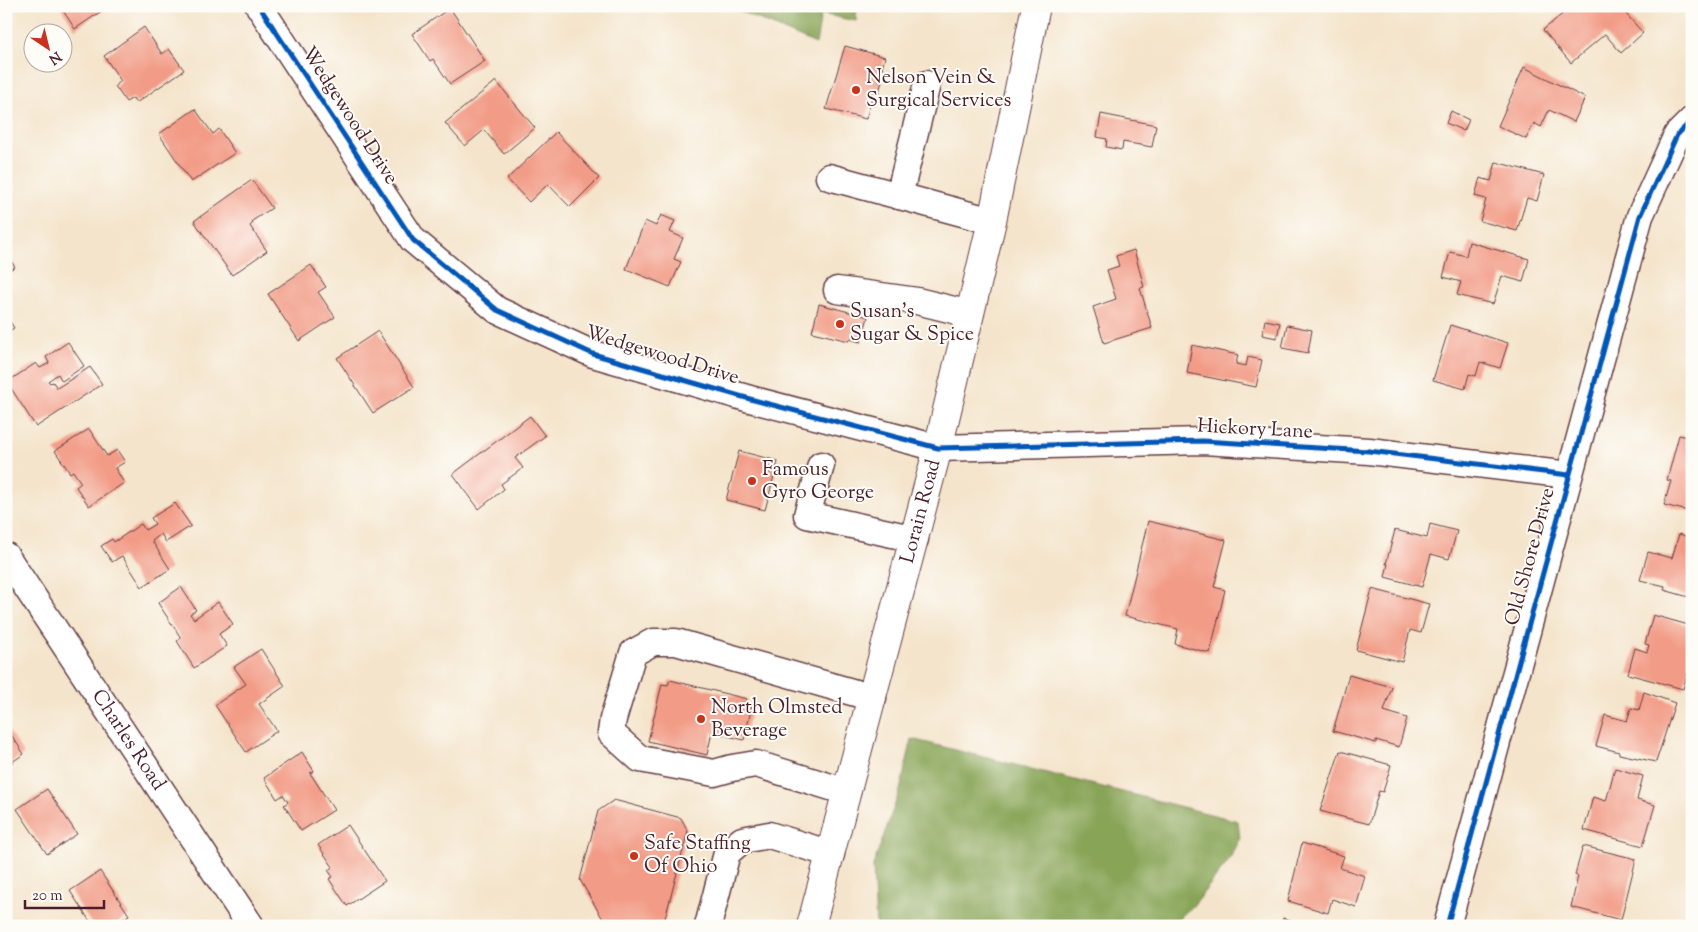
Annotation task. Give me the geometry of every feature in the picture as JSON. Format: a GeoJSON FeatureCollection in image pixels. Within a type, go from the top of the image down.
{"type":"FeatureCollection","features":[{"type":"Feature","properties":{"kind":"main road","name":"Lorain Road"},"geometry":{"type":"LineString","coordinates":[[811,926],[938,448],[992,221],[1036,6]]}},
{"type":"Feature","properties":{"kind":"street","name":"Wedgewood Drive"},"geometry":{"type":"LineString","coordinates":[[259,6],[413,240],[497,310],[593,354],[938,448]]}},
{"type":"Feature","properties":{"kind":"street"},"geometry":{"type":"LineString","coordinates":[[899,196],[927,84]]}},
{"type":"Feature","properties":{"kind":"street","name":"Old Shore Drive"},"geometry":{"type":"LineString","coordinates":[[1447,926],[1640,216],[1677,135],[1692,120]]}},
{"type":"Feature","properties":{"kind":"street"},"geometry":{"type":"LineString","coordinates":[[829,177],[992,221]]}},
{"type":"Feature","properties":{"kind":"street"},"geometry":{"type":"LineString","coordinates":[[837,290],[917,301],[970,314]]}},
{"type":"Feature","properties":{"kind":"street","name":"Hickory Lane"},"geometry":{"type":"LineString","coordinates":[[938,448],[1204,441],[1369,451],[1569,475]]}},
{"type":"Feature","properties":{"kind":"street"},"geometry":{"type":"LineString","coordinates":[[821,465],[807,515],[915,539]]}},
{"type":"Feature","properties":{"kind":"street","name":"Charles Road"},"geometry":{"type":"LineString","coordinates":[[6,556],[250,926]]}},
{"type":"Feature","properties":{"kind":"street"},"geometry":{"type":"LineString","coordinates":[[847,792],[756,764],[714,773],[640,759],[611,733],[613,719],[633,654],[653,642],[676,642],[873,698]]}},
{"type":"Feature","properties":{"kind":"street"},"geometry":{"type":"LineString","coordinates":[[708,926],[727,853],[742,840],[769,835],[831,854]]}},
{"type":"Feature","properties":{"kind":"green space"},"geometry":{"type":"Polygon","coordinates":[[[728,6],[857,6],[856,21],[821,14],[816,44],[728,6]]]}},
{"type":"Feature","properties":{"kind":"green space"},"geometry":{"type":"Polygon","coordinates":[[[912,739],[1238,821],[1240,840],[1227,863],[1192,907],[1169,926],[876,926],[873,866],[900,790],[912,739]]]}},
{"type":"Feature","properties":{"kind":"building"},"geometry":{"type":"Polygon","coordinates":[[[60,6],[109,6],[75,29],[60,6]]]}},
{"type":"Feature","properties":{"kind":"building"},"geometry":{"type":"Polygon","coordinates":[[[1572,6],[1619,6],[1643,33],[1621,53],[1605,34],[1571,63],[1543,30],[1572,6]]]}},
{"type":"Feature","properties":{"kind":"building"},"geometry":{"type":"Polygon","coordinates":[[[450,8],[485,61],[450,84],[433,59],[430,61],[412,34],[450,8]]]}},
{"type":"Feature","properties":{"kind":"building"},"geometry":{"type":"Polygon","coordinates":[[[144,27],[162,54],[169,49],[184,70],[136,103],[133,98],[126,102],[115,86],[121,81],[104,56],[144,27]]]}},
{"type":"Feature","properties":{"kind":"building","name":"Nelson Vein & Surgical Services"},"geometry":{"type":"Polygon","coordinates":[[[845,46],[885,57],[879,80],[882,81],[877,99],[872,97],[866,119],[826,109],[845,46]]]}},
{"type":"Feature","properties":{"kind":"building"},"geometry":{"type":"Polygon","coordinates":[[[1524,67],[1585,98],[1574,122],[1549,110],[1541,127],[1534,123],[1526,139],[1498,126],[1524,67]]]}},
{"type":"Feature","properties":{"kind":"building"},"geometry":{"type":"Polygon","coordinates":[[[496,81],[535,128],[504,154],[484,130],[465,146],[445,123],[496,81]]]}},
{"type":"Feature","properties":{"kind":"building"},"geometry":{"type":"Polygon","coordinates":[[[195,109],[213,134],[219,129],[235,153],[191,182],[159,134],[195,109]]]}},
{"type":"Feature","properties":{"kind":"building"},"geometry":{"type":"Polygon","coordinates":[[[1451,111],[1469,120],[1464,131],[1446,123],[1451,111]]]}},
{"type":"Feature","properties":{"kind":"building"},"geometry":{"type":"Polygon","coordinates":[[[1101,114],[1156,125],[1152,147],[1123,142],[1122,150],[1106,147],[1107,139],[1097,137],[1101,114]]]}},
{"type":"Feature","properties":{"kind":"building"},"geometry":{"type":"Polygon","coordinates":[[[556,132],[599,178],[570,207],[548,184],[529,202],[507,179],[556,132]]]}},
{"type":"Feature","properties":{"kind":"building"},"geometry":{"type":"Polygon","coordinates":[[[1496,162],[1544,175],[1537,201],[1527,198],[1517,231],[1480,221],[1486,199],[1475,196],[1480,178],[1491,181],[1496,162]]]}},
{"type":"Feature","properties":{"kind":"building"},"geometry":{"type":"Polygon","coordinates":[[[252,180],[272,208],[252,221],[253,223],[250,226],[267,251],[232,275],[194,221],[252,180]]]}},
{"type":"Feature","properties":{"kind":"building"},"geometry":{"type":"Polygon","coordinates":[[[661,215],[675,221],[670,232],[683,238],[674,259],[681,262],[670,287],[626,269],[645,221],[656,226],[661,215]]]}},
{"type":"Feature","properties":{"kind":"building"},"geometry":{"type":"Polygon","coordinates":[[[1469,242],[1529,259],[1523,282],[1502,276],[1493,304],[1457,295],[1461,282],[1443,277],[1450,252],[1466,256],[1469,242]]]}},
{"type":"Feature","properties":{"kind":"building"},"geometry":{"type":"Polygon","coordinates":[[[1134,250],[1144,287],[1140,288],[1152,328],[1104,343],[1093,307],[1116,299],[1107,270],[1119,266],[1116,256],[1134,250]]]}},
{"type":"Feature","properties":{"kind":"building"},"geometry":{"type":"Polygon","coordinates":[[[6,254],[15,267],[6,272],[6,254]]]}},
{"type":"Feature","properties":{"kind":"building"},"geometry":{"type":"Polygon","coordinates":[[[311,265],[326,287],[318,292],[335,317],[299,341],[268,294],[311,265]]]}},
{"type":"Feature","properties":{"kind":"building","name":"Susan's Sugar & Spice"},"geometry":{"type":"Polygon","coordinates":[[[819,304],[868,317],[861,342],[812,332],[819,304]]]}},
{"type":"Feature","properties":{"kind":"building"},"geometry":{"type":"Polygon","coordinates":[[[6,315],[14,328],[6,333],[6,315]]]}},
{"type":"Feature","properties":{"kind":"building"},"geometry":{"type":"Polygon","coordinates":[[[1265,320],[1280,323],[1277,338],[1262,335],[1265,320]]]}},
{"type":"Feature","properties":{"kind":"building"},"geometry":{"type":"Polygon","coordinates":[[[1287,325],[1312,330],[1308,353],[1282,348],[1287,325]]]}},
{"type":"Feature","properties":{"kind":"building"},"geometry":{"type":"Polygon","coordinates":[[[1450,325],[1508,343],[1500,368],[1480,362],[1476,376],[1469,374],[1465,389],[1433,380],[1450,325]]]}},
{"type":"Feature","properties":{"kind":"building"},"geometry":{"type":"Polygon","coordinates":[[[378,331],[414,387],[373,413],[337,358],[378,331]]]}},
{"type":"Feature","properties":{"kind":"building"},"geometry":{"type":"Polygon","coordinates":[[[68,342],[84,366],[62,381],[58,374],[48,381],[50,383],[53,382],[57,388],[90,367],[102,384],[36,427],[7,382],[36,363],[40,368],[49,363],[46,357],[68,342]]]}},
{"type":"Feature","properties":{"kind":"building"},"geometry":{"type":"Polygon","coordinates":[[[1192,345],[1238,355],[1236,364],[1246,366],[1248,357],[1262,360],[1256,387],[1187,373],[1192,345]]]}},
{"type":"Feature","properties":{"kind":"building"},"geometry":{"type":"Polygon","coordinates":[[[530,416],[545,436],[515,458],[523,468],[501,484],[504,489],[479,509],[453,474],[530,416]]]}},
{"type":"Feature","properties":{"kind":"building"},"geometry":{"type":"Polygon","coordinates":[[[89,429],[107,456],[117,450],[125,462],[115,468],[124,483],[89,506],[76,487],[81,483],[73,471],[70,473],[55,451],[89,429]]]}},
{"type":"Feature","properties":{"kind":"building"},"geometry":{"type":"Polygon","coordinates":[[[1679,435],[1692,438],[1692,512],[1664,505],[1671,481],[1667,480],[1679,435]]]}},
{"type":"Feature","properties":{"kind":"building","name":"Famous Gyro George"},"geometry":{"type":"Polygon","coordinates":[[[739,451],[778,461],[765,510],[726,500],[739,451]]]}},
{"type":"Feature","properties":{"kind":"building"},"geometry":{"type":"Polygon","coordinates":[[[175,503],[191,526],[166,542],[161,534],[152,541],[170,569],[142,587],[122,556],[112,562],[101,546],[112,539],[114,542],[141,524],[145,530],[155,524],[151,518],[175,503]]]}},
{"type":"Feature","properties":{"kind":"building"},"geometry":{"type":"Polygon","coordinates":[[[1148,521],[1226,540],[1214,587],[1225,590],[1210,653],[1175,644],[1178,629],[1125,616],[1148,521]]]}},
{"type":"Feature","properties":{"kind":"building"},"geometry":{"type":"Polygon","coordinates":[[[1430,524],[1457,531],[1449,559],[1431,554],[1422,587],[1385,577],[1388,564],[1386,564],[1395,530],[1427,538],[1430,524]]]}},
{"type":"Feature","properties":{"kind":"building"},"geometry":{"type":"Polygon","coordinates":[[[1679,534],[1692,538],[1692,598],[1664,590],[1665,586],[1640,580],[1648,552],[1672,558],[1679,534]]]}},
{"type":"Feature","properties":{"kind":"building"},"geometry":{"type":"Polygon","coordinates":[[[181,587],[196,610],[190,614],[194,619],[218,602],[233,624],[219,634],[227,646],[194,668],[177,641],[181,638],[158,603],[181,587]]]}},
{"type":"Feature","properties":{"kind":"building"},"geometry":{"type":"Polygon","coordinates":[[[1372,589],[1429,604],[1421,633],[1410,630],[1402,662],[1356,650],[1372,589]]]}},
{"type":"Feature","properties":{"kind":"building"},"geometry":{"type":"Polygon","coordinates":[[[1653,615],[1692,626],[1692,659],[1683,689],[1628,674],[1635,648],[1647,652],[1649,645],[1645,644],[1653,615]]]}},
{"type":"Feature","properties":{"kind":"building"},"geometry":{"type":"Polygon","coordinates":[[[261,649],[285,686],[259,704],[277,731],[246,752],[215,705],[246,684],[234,667],[261,649]]]}},
{"type":"Feature","properties":{"kind":"building"},"geometry":{"type":"Polygon","coordinates":[[[1349,675],[1392,687],[1384,711],[1407,718],[1399,747],[1376,740],[1376,743],[1333,731],[1349,675]]]}},
{"type":"Feature","properties":{"kind":"building","name":"North Olmsted Beverage"},"geometry":{"type":"Polygon","coordinates":[[[670,680],[747,699],[746,704],[752,706],[744,740],[712,732],[707,755],[648,741],[662,684],[668,685],[670,680]]]}},
{"type":"Feature","properties":{"kind":"building"},"geometry":{"type":"Polygon","coordinates":[[[1644,692],[1675,703],[1656,762],[1619,754],[1619,752],[1596,746],[1605,715],[1627,721],[1631,708],[1639,710],[1644,692]]]}},
{"type":"Feature","properties":{"kind":"building"},"geometry":{"type":"Polygon","coordinates":[[[6,727],[24,754],[6,766],[6,727]]]}},
{"type":"Feature","properties":{"kind":"building"},"geometry":{"type":"Polygon","coordinates":[[[1340,751],[1391,765],[1383,792],[1379,791],[1369,824],[1320,811],[1340,751]]]}},
{"type":"Feature","properties":{"kind":"building"},"geometry":{"type":"Polygon","coordinates":[[[302,752],[314,771],[310,773],[334,810],[301,831],[284,805],[288,802],[283,795],[277,799],[264,778],[302,752]]]}},
{"type":"Feature","properties":{"kind":"building"},"geometry":{"type":"Polygon","coordinates":[[[1615,768],[1643,776],[1637,800],[1655,805],[1643,846],[1584,830],[1593,797],[1606,801],[1615,768]]]}},
{"type":"Feature","properties":{"kind":"building"},"geometry":{"type":"Polygon","coordinates":[[[47,789],[77,834],[47,854],[17,809],[47,789]]]}},
{"type":"Feature","properties":{"kind":"building","name":"Safe Staffing Of Ohio"},"geometry":{"type":"Polygon","coordinates":[[[614,800],[681,818],[688,831],[663,926],[607,926],[580,880],[598,811],[614,800]]]}},
{"type":"Feature","properties":{"kind":"building"},"geometry":{"type":"Polygon","coordinates":[[[348,825],[385,881],[347,906],[329,879],[333,877],[328,870],[333,867],[318,845],[348,825]]]}},
{"type":"Feature","properties":{"kind":"building"},"geometry":{"type":"Polygon","coordinates":[[[1302,843],[1344,856],[1340,868],[1365,876],[1356,907],[1332,899],[1328,913],[1288,901],[1302,843]]]}},
{"type":"Feature","properties":{"kind":"building"},"geometry":{"type":"Polygon","coordinates":[[[1583,846],[1636,859],[1621,920],[1571,907],[1578,876],[1575,875],[1583,846]]]}},
{"type":"Feature","properties":{"kind":"building"},"geometry":{"type":"Polygon","coordinates":[[[100,871],[129,915],[113,926],[93,926],[70,891],[100,871]]]}},
{"type":"Feature","properties":{"kind":"building"},"geometry":{"type":"Polygon","coordinates":[[[1283,918],[1309,925],[1309,923],[1318,926],[1281,926],[1283,918]]]}},
{"type":"Feature","properties":{"kind":"cycle path"},"geometry":{"type":"LineString","coordinates":[[259,6],[413,240],[497,310],[593,354],[750,399],[938,448],[1203,441],[1369,451],[1569,475]]}},
{"type":"Feature","properties":{"kind":"cycle path"},"geometry":{"type":"LineString","coordinates":[[1447,926],[1640,216],[1677,135],[1692,120]]}},
{"type":"Feature","properties":{"kind":"place","name":"Nelson Vein & Surgical Services"},"geometry":{"type":"Point","coordinates":[856,90]}},
{"type":"Feature","properties":{"kind":"place","name":"Susan's Sugar & Spice"},"geometry":{"type":"Point","coordinates":[840,324]}},
{"type":"Feature","properties":{"kind":"place","name":"Famous Gyro George"},"geometry":{"type":"Point","coordinates":[752,481]}},
{"type":"Feature","properties":{"kind":"place","name":"North Olmsted Beverage"},"geometry":{"type":"Point","coordinates":[701,719]}},
{"type":"Feature","properties":{"kind":"place","name":"Safe Staffing Of Ohio"},"geometry":{"type":"Point","coordinates":[634,856]}}]}
